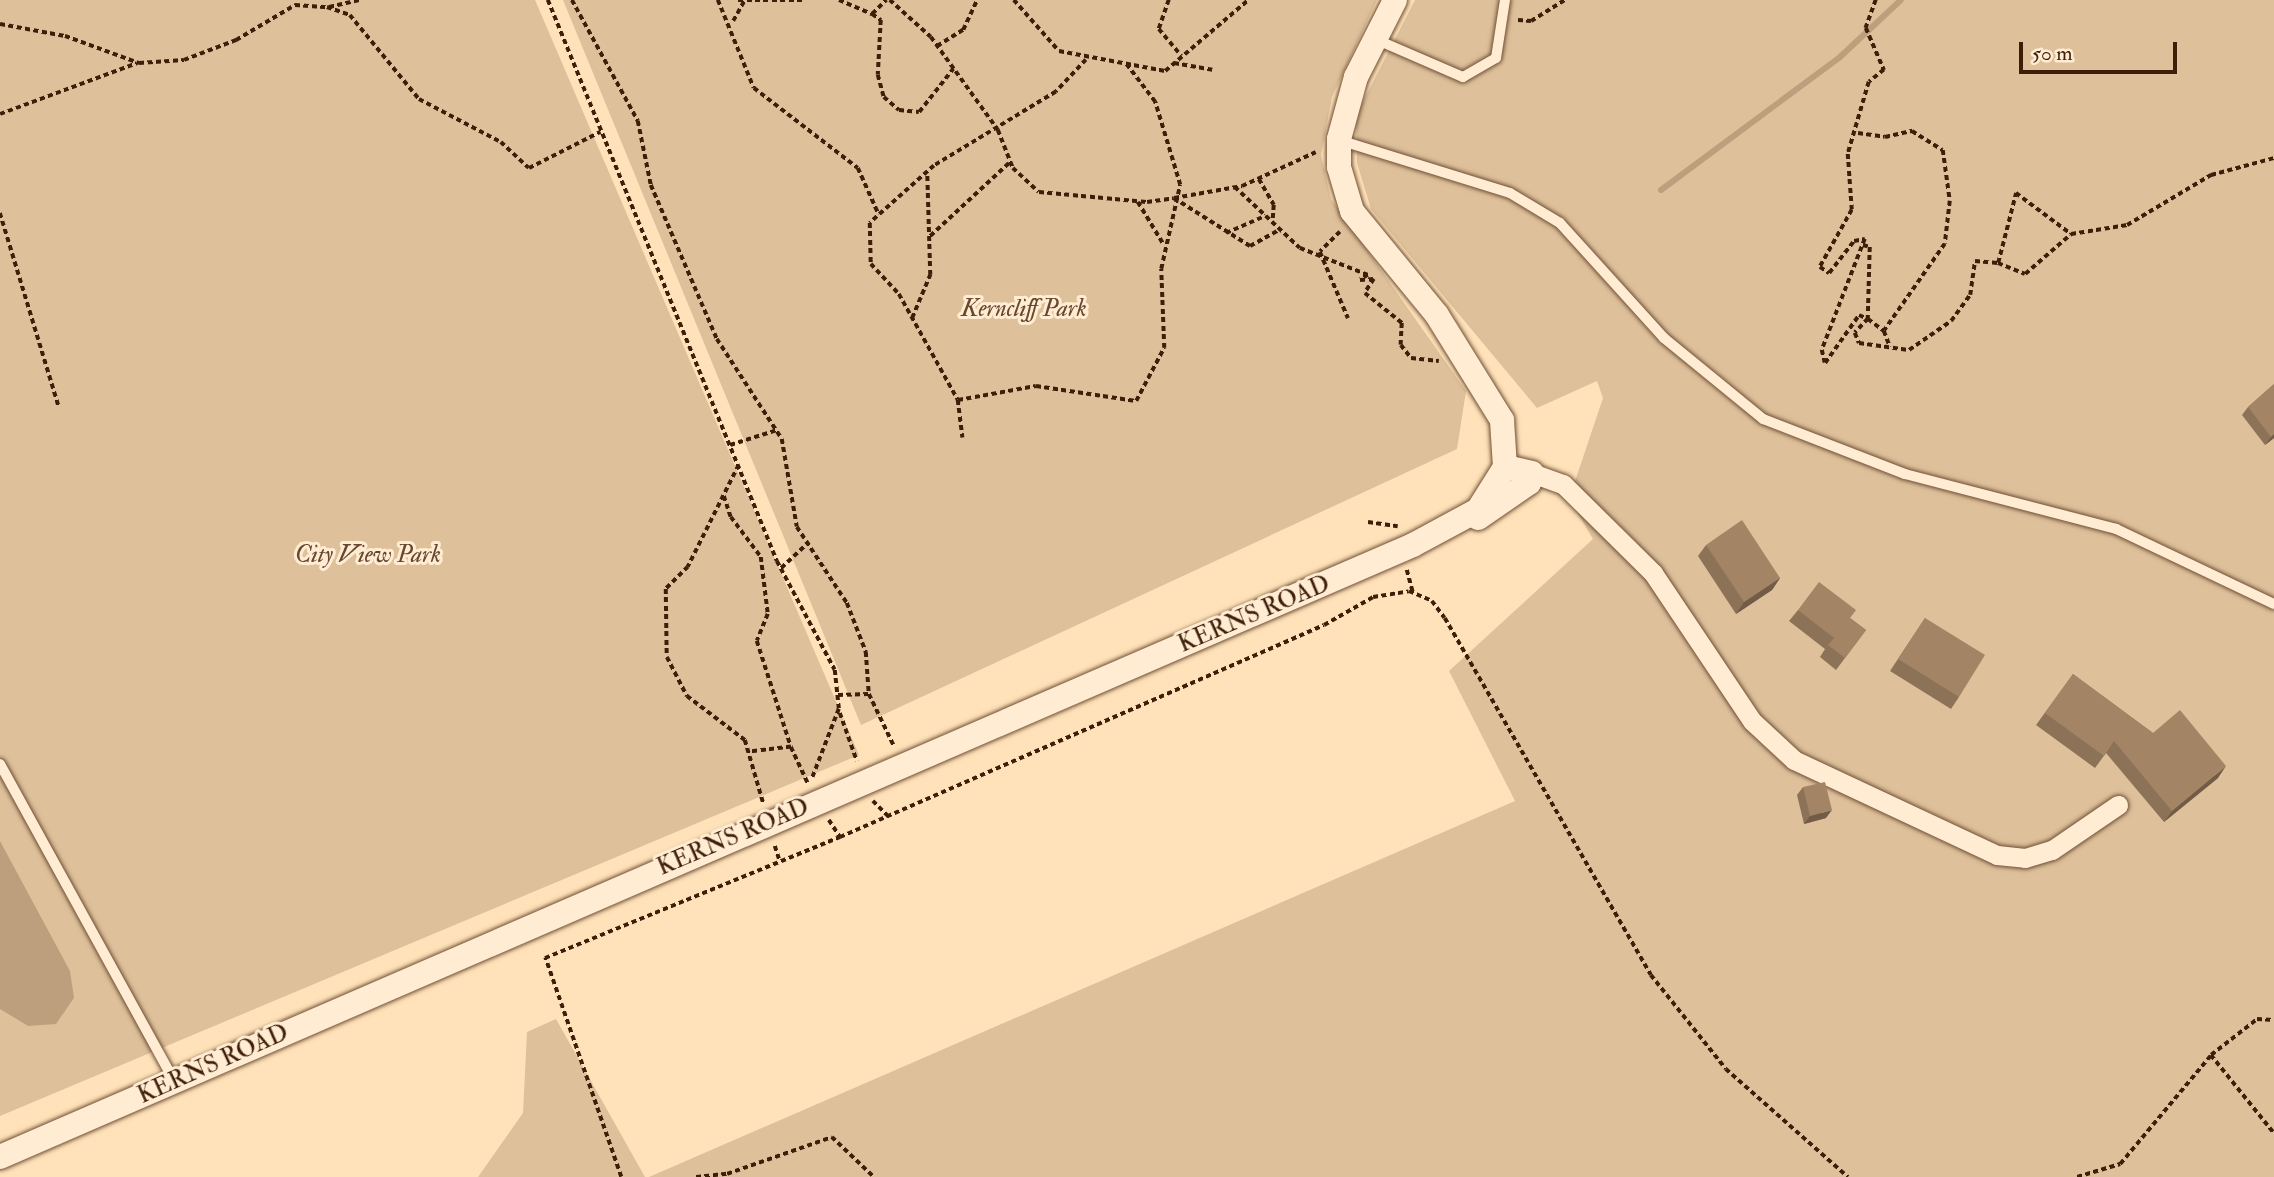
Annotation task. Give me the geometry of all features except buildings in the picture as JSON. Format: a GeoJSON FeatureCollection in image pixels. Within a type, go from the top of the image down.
{"type":"FeatureCollection","features":[{"type":"Feature","properties":{"kind":"street","name":"KERNS ROAD"},"geometry":{"type":"LineString","coordinates":[[0,1157],[1466,519],[1488,500],[1506,467],[1508,435],[1488,394],[1437,315],[1356,215],[1342,186],[1339,139],[1356,76],[1395,0]]}},
{"type":"Feature","properties":{"kind":"street"},"geometry":{"type":"LineString","coordinates":[[1506,467],[1563,484],[1653,573],[1752,721],[1794,760],[1997,855],[2025,858],[2052,850],[2118,805]]}},
{"type":"Feature","properties":{"kind":"street","name":"KERNS ROAD"},"geometry":{"type":"LineString","coordinates":[[1466,519],[1483,518],[1518,495],[1532,473]]}},
{"type":"Feature","properties":{"kind":"lane"},"geometry":{"type":"LineString","coordinates":[[1374,39],[1463,77],[1496,58],[1505,0]]}},
{"type":"Feature","properties":{"kind":"lane"},"geometry":{"type":"LineString","coordinates":[[1339,139],[1510,193],[1560,223],[1664,338],[1763,419],[1905,474],[2116,528],[2274,604]]}},
{"type":"Feature","properties":{"kind":"lane"},"geometry":{"type":"LineString","coordinates":[[0,764],[174,1081]]}},
{"type":"Feature","properties":{"kind":"path"},"geometry":{"type":"LineString","coordinates":[[327,8],[360,0]]}},
{"type":"Feature","properties":{"kind":"path"},"geometry":{"type":"LineString","coordinates":[[572,0],[638,121],[651,185],[717,339],[777,430],[797,527],[809,542],[861,639],[869,694],[895,749]]}},
{"type":"Feature","properties":{"kind":"path"},"geometry":{"type":"LineString","coordinates":[[718,0],[732,22],[737,54],[754,88],[858,168],[879,215]]}},
{"type":"Feature","properties":{"kind":"path"},"geometry":{"type":"LineString","coordinates":[[738,0],[802,0]]}},
{"type":"Feature","properties":{"kind":"path"},"geometry":{"type":"LineString","coordinates":[[839,0],[881,20],[878,75],[884,97],[899,110],[919,112],[953,69]]}},
{"type":"Feature","properties":{"kind":"path"},"geometry":{"type":"LineString","coordinates":[[872,14],[888,0],[937,46],[998,131],[1024,182],[1055,197],[1138,202],[1235,187],[1259,179],[1339,139]]}},
{"type":"Feature","properties":{"kind":"path"},"geometry":{"type":"LineString","coordinates":[[937,46],[963,30],[978,0]]}},
{"type":"Feature","properties":{"kind":"path"},"geometry":{"type":"LineString","coordinates":[[1014,0],[1059,51],[1086,60],[1165,71],[1248,0]]}},
{"type":"Feature","properties":{"kind":"path"},"geometry":{"type":"LineString","coordinates":[[1169,0],[1159,29],[1182,57]]}},
{"type":"Feature","properties":{"kind":"path"},"geometry":{"type":"LineString","coordinates":[[1503,20],[1531,20],[1565,0]]}},
{"type":"Feature","properties":{"kind":"path"},"geometry":{"type":"LineString","coordinates":[[1876,0],[1866,28],[1884,70],[1870,82],[1858,133],[1847,154],[1852,210],[1820,267],[1829,273],[1854,241],[1865,239],[1822,350],[1825,363],[1859,315],[1884,331],[1890,347]]}},
{"type":"Feature","properties":{"kind":"path"},"geometry":{"type":"LineString","coordinates":[[732,22],[744,1]]}},
{"type":"Feature","properties":{"kind":"path"},"geometry":{"type":"LineString","coordinates":[[0,114],[139,63],[184,60],[236,40],[295,5],[327,8],[350,15],[419,99],[501,142],[529,168],[600,132]]}},
{"type":"Feature","properties":{"kind":"path"},"geometry":{"type":"LineString","coordinates":[[0,24],[65,36],[139,63]]}},
{"type":"Feature","properties":{"kind":"path"},"geometry":{"type":"LineString","coordinates":[[963,438],[958,400],[912,318],[871,264],[870,223],[927,172],[998,131],[1056,92],[1086,60]]}},
{"type":"Feature","properties":{"kind":"path"},"geometry":{"type":"LineString","coordinates":[[1174,63],[1212,70]]}},
{"type":"Feature","properties":{"kind":"path"},"geometry":{"type":"LineString","coordinates":[[958,400],[1036,386],[1136,401],[1164,348],[1161,269],[1174,198],[1180,185],[1155,102],[1126,64]]}},
{"type":"Feature","properties":{"kind":"path"},"geometry":{"type":"LineString","coordinates":[[1858,133],[1885,137],[1912,131],[1943,150],[1950,201],[1945,244],[1884,331]]}},
{"type":"Feature","properties":{"kind":"path"},"geometry":{"type":"LineString","coordinates":[[1863,245],[1870,247],[1868,319],[1855,333],[1859,343],[1909,350],[1951,321],[1970,295],[1975,261],[1997,264],[2025,274],[2071,234],[2127,225],[2200,180],[2274,158]]}},
{"type":"Feature","properties":{"kind":"path"},"geometry":{"type":"LineString","coordinates":[[929,236],[1011,161]]}},
{"type":"Feature","properties":{"kind":"path"},"geometry":{"type":"LineString","coordinates":[[912,318],[930,275],[927,172]]}},
{"type":"Feature","properties":{"kind":"path"},"geometry":{"type":"LineString","coordinates":[[1259,179],[1274,205],[1273,221]]}},
{"type":"Feature","properties":{"kind":"path"},"geometry":{"type":"LineString","coordinates":[[1235,187],[1300,248],[1320,252],[1368,275],[1360,279],[1374,279],[1365,293],[1394,311],[1402,323],[1401,345],[1422,361]]}},
{"type":"Feature","properties":{"kind":"path"},"geometry":{"type":"LineString","coordinates":[[1997,264],[2016,194],[2071,234]]}},
{"type":"Feature","properties":{"kind":"path"},"geometry":{"type":"LineString","coordinates":[[1174,198],[1250,246],[1281,229]]}},
{"type":"Feature","properties":{"kind":"path"},"geometry":{"type":"LineString","coordinates":[[1138,202],[1165,247]]}},
{"type":"Feature","properties":{"kind":"path"},"geometry":{"type":"LineString","coordinates":[[0,213],[59,407]]}},
{"type":"Feature","properties":{"kind":"path"},"geometry":{"type":"LineString","coordinates":[[1320,252],[1356,215]]}},
{"type":"Feature","properties":{"kind":"path"},"geometry":{"type":"LineString","coordinates":[[1226,233],[1265,216]]}},
{"type":"Feature","properties":{"kind":"path"},"geometry":{"type":"LineString","coordinates":[[1320,252],[1348,318]]}},
{"type":"Feature","properties":{"kind":"path"},"geometry":{"type":"LineString","coordinates":[[730,445],[777,430]]}},
{"type":"Feature","properties":{"kind":"path"},"geometry":{"type":"LineString","coordinates":[[739,465],[688,567],[666,589],[667,657],[687,696],[745,740],[780,861]]}},
{"type":"Feature","properties":{"kind":"path"},"geometry":{"type":"LineString","coordinates":[[724,496],[731,517],[761,557],[768,614],[757,641],[791,747],[810,786]]}},
{"type":"Feature","properties":{"kind":"path"},"geometry":{"type":"LineString","coordinates":[[781,568],[809,542]]}},
{"type":"Feature","properties":{"kind":"path"},"geometry":{"type":"LineString","coordinates":[[838,695],[869,694]]}},
{"type":"Feature","properties":{"kind":"path"},"geometry":{"type":"LineString","coordinates":[[839,709],[858,762]]}},
{"type":"Feature","properties":{"kind":"path"},"geometry":{"type":"LineString","coordinates":[[749,752],[791,747]]}},
{"type":"Feature","properties":{"kind":"path"},"geometry":{"type":"LineString","coordinates":[[621,1177],[545,958],[839,837]]}},
{"type":"Feature","properties":{"kind":"path"},"geometry":{"type":"LineString","coordinates":[[2077,1177],[2120,1164],[2211,1055],[2257,1019],[2274,1020]]}},
{"type":"Feature","properties":{"kind":"path"},"geometry":{"type":"LineString","coordinates":[[2211,1055],[2274,1133]]}},
{"type":"Feature","properties":{"kind":"path"},"geometry":{"type":"LineString","coordinates":[[696,1177],[727,1174],[832,1137],[874,1177]]}},
{"type":"Feature","properties":{"kind":"green space","name":"City View Park"},"geometry":{"type":"Polygon","coordinates":[[[0,0],[535,0],[859,755],[0,1116],[0,0]]]}},
{"type":"Feature","properties":{"kind":"green space","name":"Kerncliff Park"},"geometry":{"type":"Polygon","coordinates":[[[563,0],[1377,0],[1332,97],[1321,155],[1331,199],[1466,391],[1457,449],[861,725],[563,0]]]}},
{"type":"Feature","properties":{"kind":"green space"},"geometry":{"type":"Polygon","coordinates":[[[1415,0],[2274,0],[2274,1177],[649,1177],[1515,801],[1449,671],[1593,539],[1569,499],[1603,398],[1597,381],[1537,408],[1371,209],[1357,163],[1356,115],[1415,0]]]}},
{"type":"Feature","properties":{"kind":"green space"},"geometry":{"type":"Polygon","coordinates":[[[556,1019],[645,1177],[478,1177],[523,1113],[527,1032],[556,1019]]]}},
{"type":"Feature","properties":{"kind":"shaded area"},"geometry":{"type":"Polygon","coordinates":[[[0,841],[70,971],[74,998],[56,1024],[28,1026],[0,1009],[0,841]]]}},
{"type":"Feature","properties":{"kind":"waterway"},"geometry":{"type":"LineString","coordinates":[[1661,190],[1840,57],[1901,0]]}}]}
